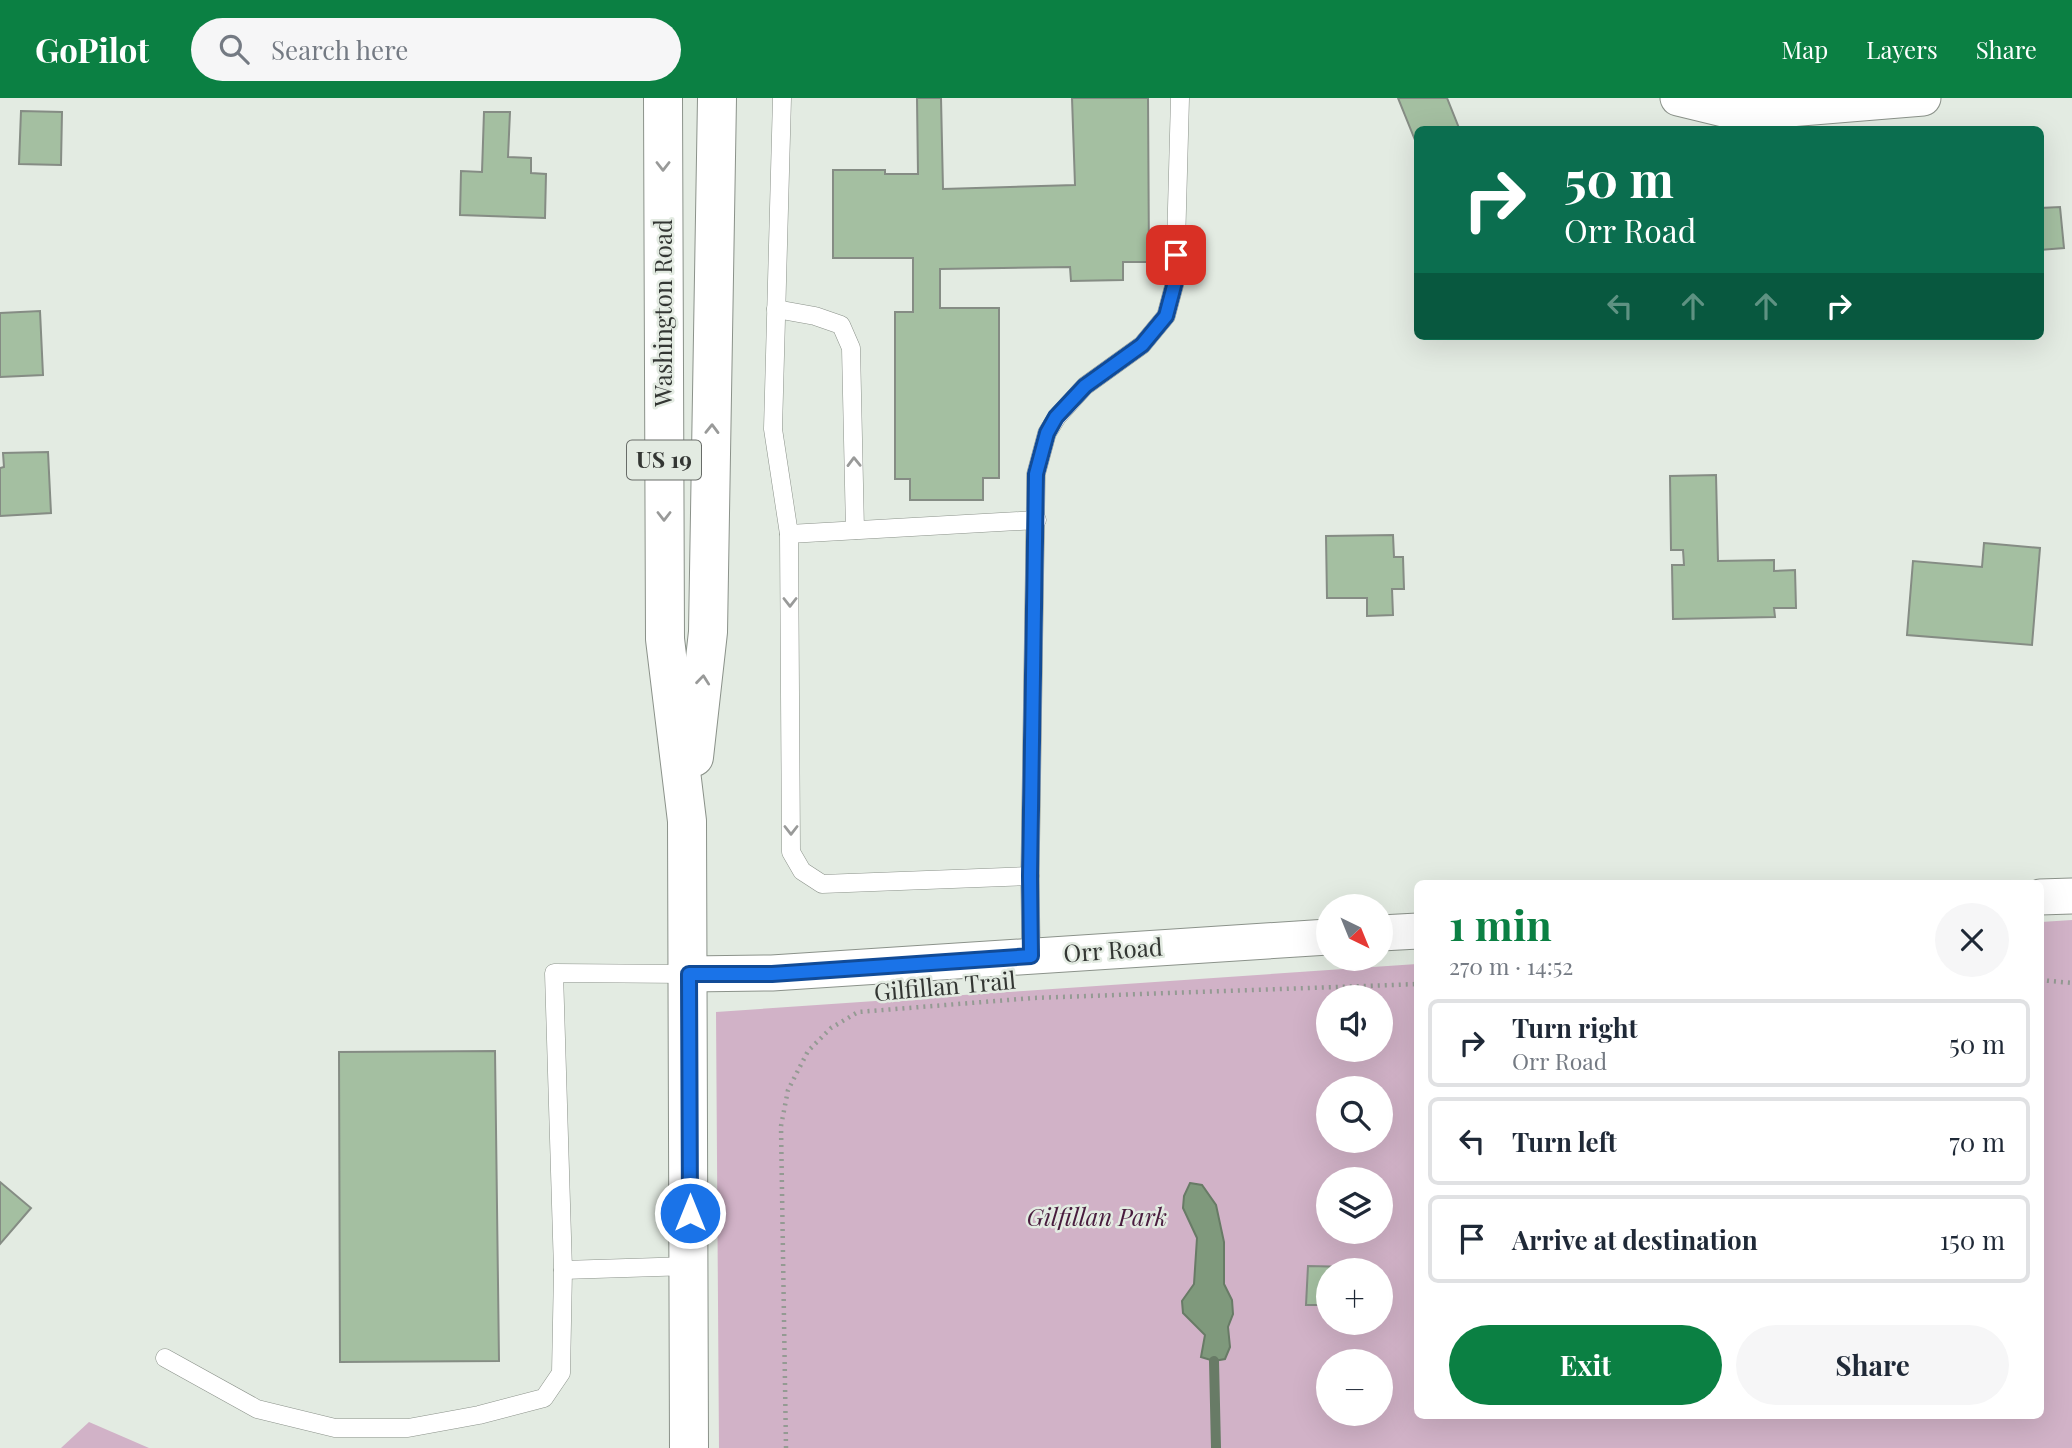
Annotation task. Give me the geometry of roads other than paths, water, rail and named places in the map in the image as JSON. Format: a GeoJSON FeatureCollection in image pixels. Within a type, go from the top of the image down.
{"type":"FeatureCollection","features":[{"type":"Feature","properties":{"kind":"main road","name":"Washington Road"},"geometry":{"type":"LineString","coordinates":[[663,98],[665,639],[687,821],[689,1448]]}},
{"type":"Feature","properties":{"kind":"main road","name":"Washington Road"},"geometry":{"type":"LineString","coordinates":[[687,821],[708,632],[718,98]]}},
{"type":"Feature","properties":{"kind":"street"},"geometry":{"type":"LineString","coordinates":[[1678,98],[1740,113],[1923,98]]}},
{"type":"Feature","properties":{"kind":"street"},"geometry":{"type":"LineString","coordinates":[[2044,897],[2072,896]]}},
{"type":"Feature","properties":{"kind":"street"},"geometry":{"type":"LineString","coordinates":[[1393,932],[1414,931]]}},
{"type":"Feature","properties":{"kind":"street","name":"Orr Road"},"geometry":{"type":"LineString","coordinates":[[689,974],[772,974],[1316,938]]}},
{"type":"Feature","properties":{"kind":"lane"},"geometry":{"type":"LineString","coordinates":[[782,98],[773,429],[789,534],[791,852],[802,872],[822,884],[1030,876]]}},
{"type":"Feature","properties":{"kind":"lane"},"geometry":{"type":"LineString","coordinates":[[1031,956],[1036,474],[1047,433],[1056,417],[1085,386],[1142,345],[1166,316],[1175,282],[1180,98]]}},
{"type":"Feature","properties":{"kind":"lane"},"geometry":{"type":"LineString","coordinates":[[776,309],[815,316],[841,326],[851,348],[855,530]]}},
{"type":"Feature","properties":{"kind":"lane"},"geometry":{"type":"LineString","coordinates":[[789,534],[1037,520]]}},
{"type":"Feature","properties":{"kind":"lane"},"geometry":{"type":"LineString","coordinates":[[165,1358],[257,1409],[335,1428],[408,1428],[479,1415],[544,1398],[561,1373],[563,1270],[554,973],[689,974]]}},
{"type":"Feature","properties":{"kind":"lane"},"geometry":{"type":"LineString","coordinates":[[563,1270],[690,1266]]}},
{"type":"Feature","properties":{"kind":"waterway"},"geometry":{"type":"LineString","coordinates":[[1214,1361],[1216,1448]]}},
{"type":"Feature","properties":{"kind":"park label","name":"Gilfillan Park"},"geometry":{"type":"Point","coordinates":[1097,1218]}}]}
